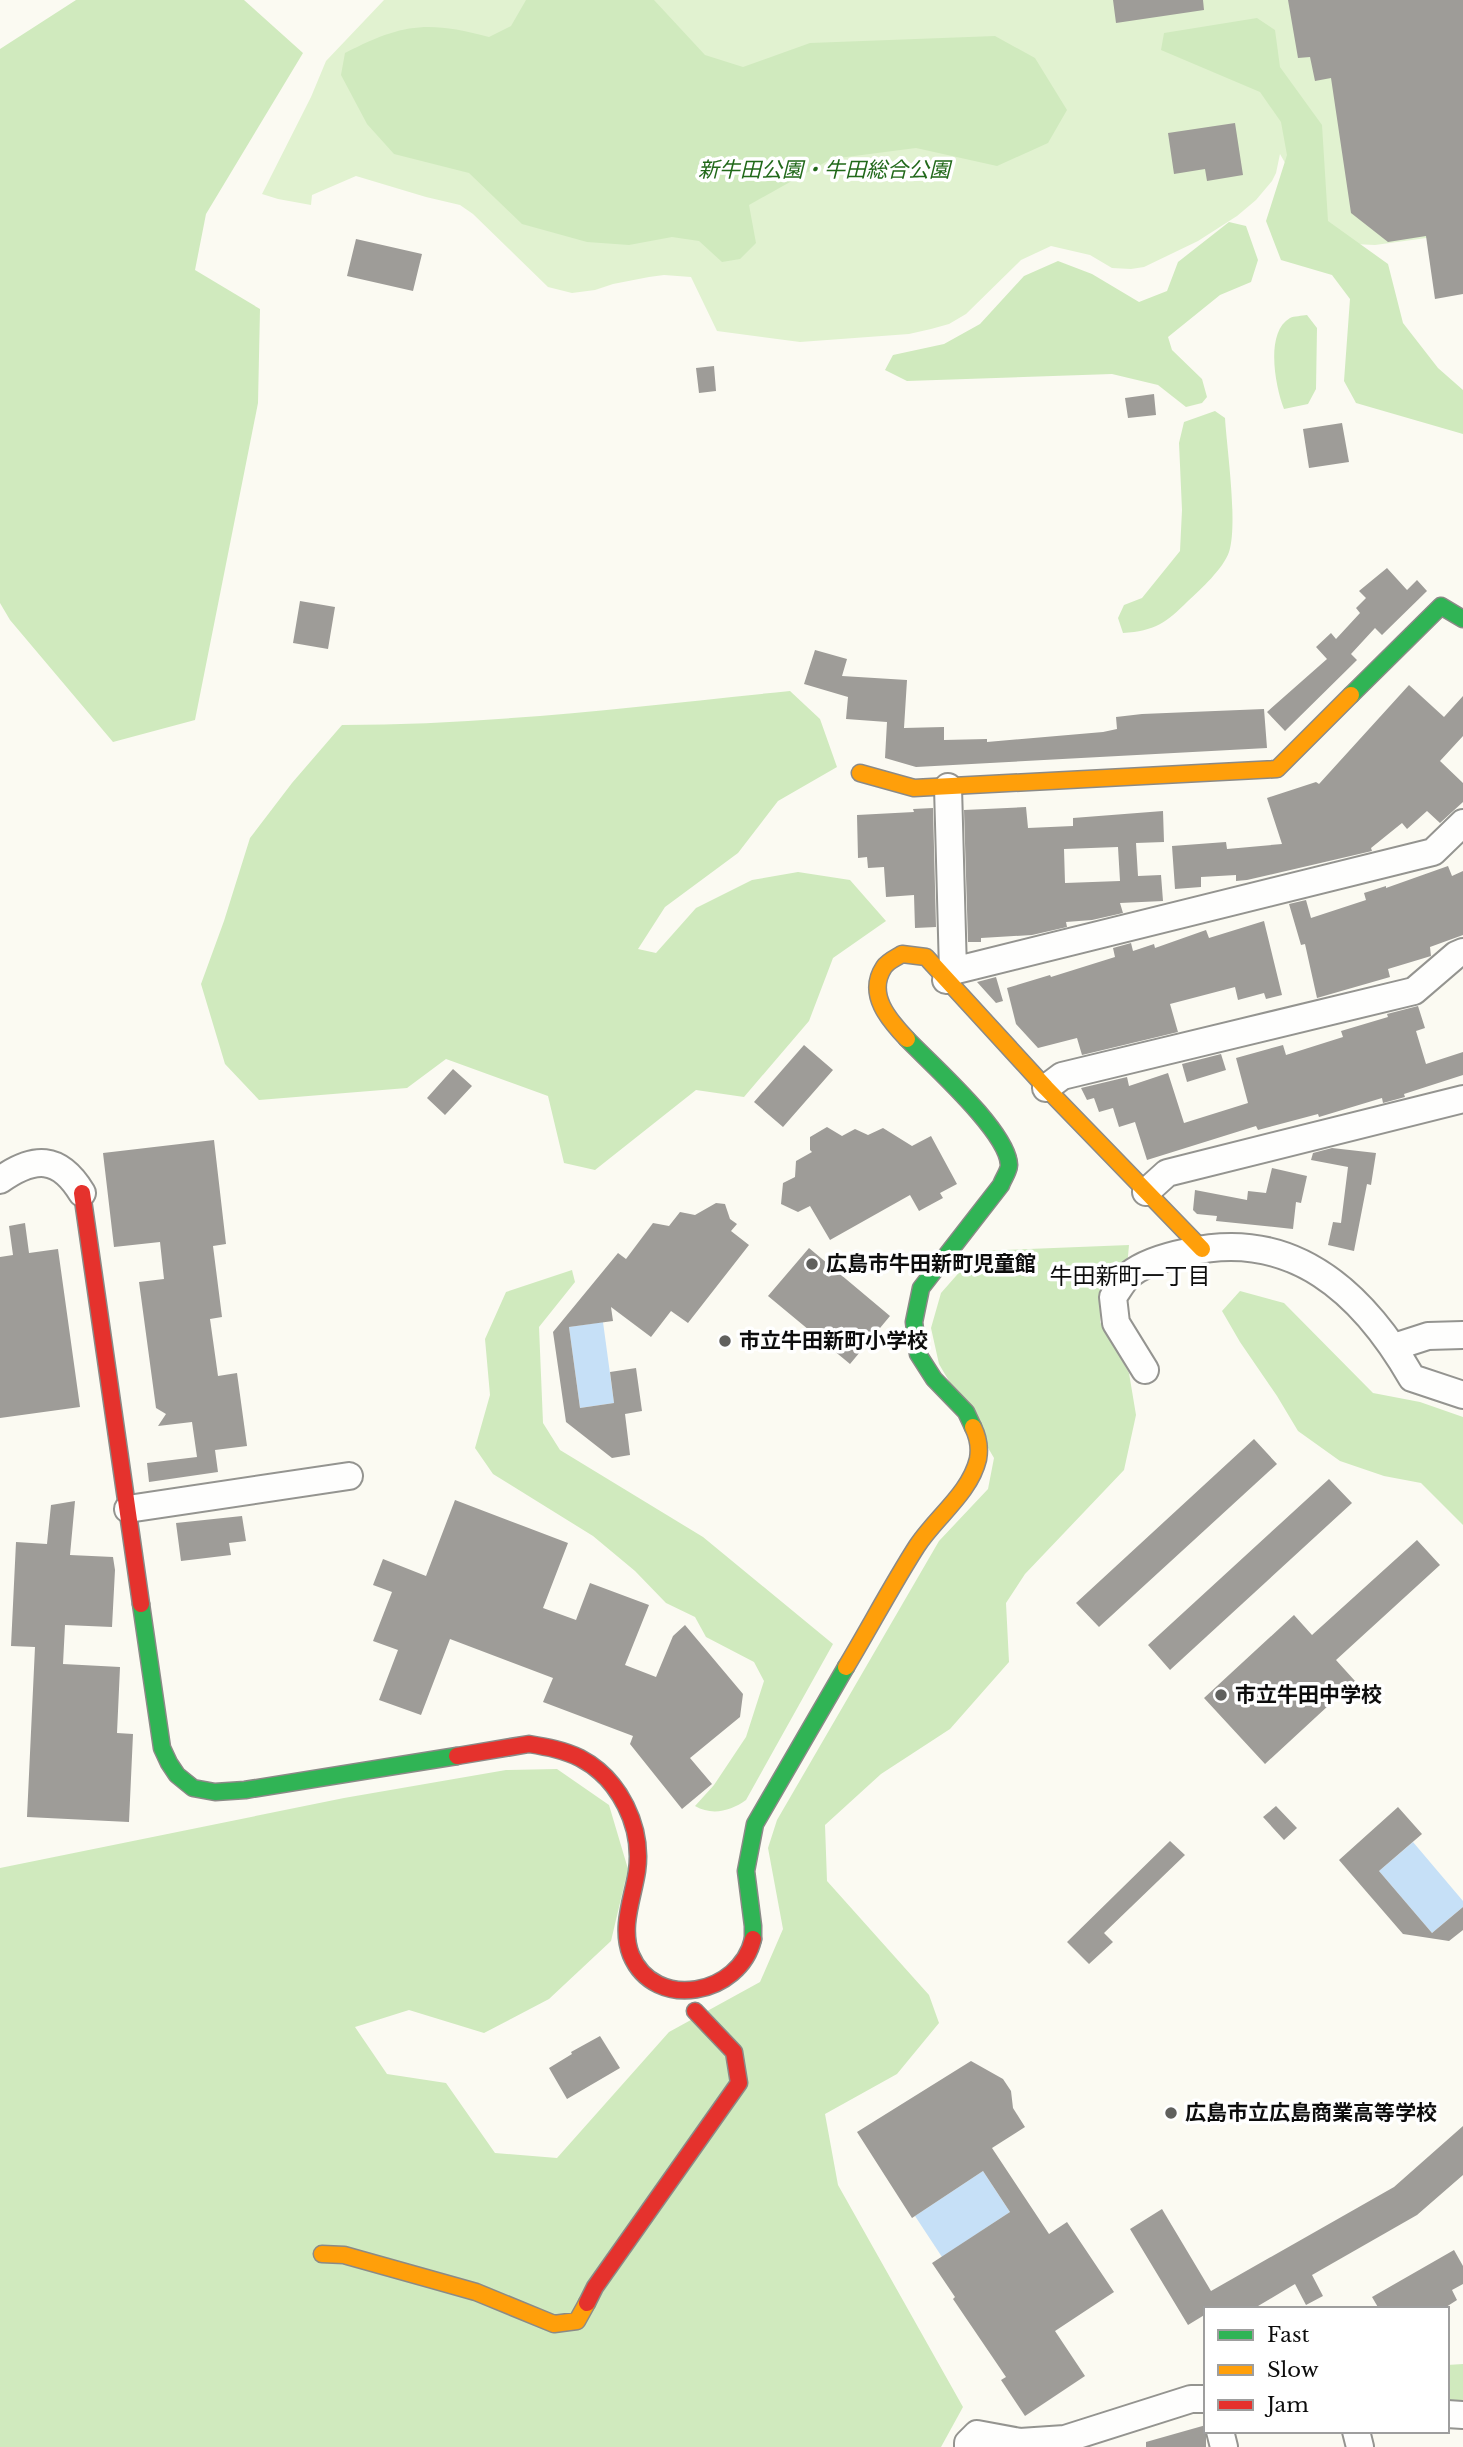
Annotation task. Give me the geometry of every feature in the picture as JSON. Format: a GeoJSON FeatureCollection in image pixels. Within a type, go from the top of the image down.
{"type":"FeatureCollection","features":[{"type":"Feature","properties":{"kind":"street"},"geometry":{"type":"LineString","coordinates":[[860,773],[914,788],[1277,769],[1441,606],[1463,619]]}},
{"type":"Feature","properties":{"kind":"street"},"geometry":{"type":"LineString","coordinates":[[948,787],[950,975]]}},
{"type":"Feature","properties":{"kind":"street"},"geometry":{"type":"LineString","coordinates":[[950,975],[1433,852],[1463,823]]}},
{"type":"Feature","properties":{"kind":"street"},"geometry":{"type":"LineString","coordinates":[[1046,1088],[1062,1076],[1414,991],[1463,952]]}},
{"type":"Feature","properties":{"kind":"street"},"geometry":{"type":"LineString","coordinates":[[0,1180],[18,1168],[34,1163],[52,1164],[71,1175],[82,1193],[162,1748],[170,1769],[183,1782],[210,1794],[529,1744],[558,1748],[588,1762],[609,1780],[626,1808],[636,1832],[639,1857],[626,1928],[631,1954],[640,1973],[660,1987],[679,1992],[700,1990],[717,1983],[735,1970],[750,1952],[755,1927],[747,1885],[746,1858],[755,1824],[917,1546],[964,1488],[978,1458],[978,1438],[966,1412],[934,1379],[918,1354],[914,1322],[921,1288],[1001,1185],[1009,1166],[1002,1142],[975,1109],[890,1022],[878,1001],[880,977],[885,965],[902,954],[926,957],[950,975],[1046,1088],[1202,1248]]}},
{"type":"Feature","properties":{"kind":"street"},"geometry":{"type":"LineString","coordinates":[[1146,1192],[1167,1173],[1463,1099]]}},
{"type":"Feature","properties":{"kind":"street"},"geometry":{"type":"LineString","coordinates":[[1145,1370],[1116,1323],[1113,1297],[1128,1276],[1162,1258],[1202,1248],[1252,1247],[1302,1261],[1351,1296],[1394,1347],[1412,1378],[1463,1395]]}},
{"type":"Feature","properties":{"kind":"street"},"geometry":{"type":"LineString","coordinates":[[1394,1347],[1428,1336],[1463,1335]]}},
{"type":"Feature","properties":{"kind":"street"},"geometry":{"type":"LineString","coordinates":[[128,1509],[349,1476]]}},
{"type":"Feature","properties":{"kind":"street"},"geometry":{"type":"LineString","coordinates":[[322,2254],[344,2255],[476,2292],[554,2324],[577,2321],[595,2287],[739,2083],[734,2052],[695,2011]]}},
{"type":"Feature","properties":{"kind":"street"},"geometry":{"type":"LineString","coordinates":[[968,2447],[968,2443],[977,2434],[1020,2442],[1094,2439],[1191,2399],[1204,2399]]}},
{"type":"Feature","properties":{"kind":"green space"},"geometry":{"type":"Polygon","coordinates":[[[76,0],[244,0],[303,53],[206,214],[195,270],[260,309],[258,403],[195,720],[113,742],[10,620],[0,603],[0,49],[76,0]]]}},
{"type":"Feature","properties":{"kind":"green space","name":"新牛田公園・牛田総合公園"},"geometry":{"type":"Polygon","coordinates":[[[384,0],[1463,0],[1463,233],[1375,245],[1354,244],[1326,235],[1280,154],[1272,181],[1256,200],[1237,216],[1198,241],[1144,267],[1112,268],[1090,255],[1051,246],[1021,260],[966,314],[949,324],[931,329],[909,334],[800,342],[717,331],[691,277],[649,277],[572,293],[548,287],[473,214],[460,205],[356,176],[312,195],[311,205],[262,194],[326,61],[384,0]]]}},
{"type":"Feature","properties":{"kind":"green space"},"geometry":{"type":"Polygon","coordinates":[[[526,0],[654,0],[705,55],[743,67],[810,43],[995,36],[1035,58],[1067,110],[1048,143],[997,166],[916,148],[831,159],[749,205],[756,243],[740,259],[722,262],[699,241],[672,237],[629,245],[587,242],[522,224],[469,173],[394,154],[367,124],[341,75],[345,53],[382,36],[431,27],[489,37],[511,26],[526,0]]]}},
{"type":"Feature","properties":{"kind":"green space"},"geometry":{"type":"Polygon","coordinates":[[[1257,18],[1275,30],[1280,67],[1322,125],[1328,221],[1388,264],[1403,323],[1438,368],[1463,390],[1463,434],[1356,403],[1344,381],[1350,299],[1332,275],[1281,260],[1266,221],[1287,155],[1281,122],[1260,92],[1161,50],[1164,33],[1257,18]]]}},
{"type":"Feature","properties":{"kind":"green space"},"geometry":{"type":"Polygon","coordinates":[[[1229,222],[1246,226],[1258,260],[1251,282],[1220,295],[1168,337],[1172,350],[1202,379],[1207,397],[1202,403],[1186,407],[1158,385],[1112,374],[907,381],[885,370],[893,355],[944,344],[980,324],[1024,276],[1058,261],[1092,274],[1139,302],[1167,291],[1178,262],[1229,222]]]}},
{"type":"Feature","properties":{"kind":"green space"},"geometry":{"type":"Polygon","coordinates":[[[1307,315],[1317,328],[1316,389],[1308,404],[1284,409],[1275,374],[1277,335],[1282,325],[1290,318],[1307,315]]]}},
{"type":"Feature","properties":{"kind":"green space"},"geometry":{"type":"Polygon","coordinates":[[[1215,411],[1225,418],[1232,506],[1229,552],[1211,578],[1166,620],[1152,628],[1123,633],[1118,618],[1124,605],[1142,598],[1180,551],[1182,510],[1179,443],[1184,422],[1215,411]]]}},
{"type":"Feature","properties":{"kind":"green space"},"geometry":{"type":"Polygon","coordinates":[[[790,691],[820,719],[837,767],[778,801],[738,853],[665,907],[638,949],[656,953],[696,908],[752,880],[798,872],[850,880],[886,921],[833,958],[809,1021],[744,1097],[696,1090],[595,1170],[564,1163],[548,1096],[446,1059],[407,1088],[259,1100],[225,1064],[201,984],[250,838],[292,783],[342,725],[510,718],[790,691]]]}},
{"type":"Feature","properties":{"kind":"green space"},"geometry":{"type":"Polygon","coordinates":[[[1129,1245],[1127,1267],[1103,1293],[1100,1322],[1129,1373],[1136,1415],[1124,1470],[1025,1574],[1006,1603],[1009,1662],[950,1729],[881,1774],[825,1825],[827,1881],[929,1995],[939,2023],[897,2074],[825,2114],[838,2185],[963,2407],[941,2447],[0,2447],[0,1868],[344,1798],[506,1770],[557,1769],[609,1805],[628,1869],[611,1941],[549,1999],[484,2033],[409,2010],[355,2027],[387,2074],[446,2083],[495,2153],[557,2158],[669,2032],[760,1982],[783,1929],[768,1848],[777,1820],[939,1541],[988,1489],[994,1458],[939,1364],[931,1328],[941,1293],[978,1251],[1129,1245]]]}},
{"type":"Feature","properties":{"kind":"green space"},"geometry":{"type":"Polygon","coordinates":[[[572,1270],[575,1282],[539,1327],[543,1423],[560,1450],[703,1537],[833,1644],[746,1800],[728,1809],[708,1811],[695,1806],[714,1785],[746,1737],[764,1681],[754,1662],[706,1637],[695,1617],[666,1603],[635,1571],[593,1536],[493,1474],[475,1448],[490,1395],[485,1339],[506,1292],[572,1270]]]}},
{"type":"Feature","properties":{"kind":"green space"},"geometry":{"type":"Polygon","coordinates":[[[1240,1291],[1284,1303],[1373,1393],[1420,1402],[1463,1417],[1463,1525],[1421,1483],[1384,1476],[1340,1461],[1298,1431],[1222,1311],[1240,1291]]]}},
{"type":"Feature","properties":{"kind":"green space"},"geometry":{"type":"Polygon","coordinates":[[[1463,2364],[1463,2400],[1449,2400],[1449,2365],[1463,2364]]]}},
{"type":"Feature","properties":{"kind":"water"},"geometry":{"type":"Polygon","coordinates":[[[603,1322],[614,1403],[580,1408],[569,1327],[603,1322]]]}},
{"type":"Feature","properties":{"kind":"water"},"geometry":{"type":"Polygon","coordinates":[[[1413,1842],[1463,1901],[1463,1907],[1432,1933],[1379,1871],[1413,1842]]]}},
{"type":"Feature","properties":{"kind":"water"},"geometry":{"type":"Polygon","coordinates":[[[983,2171],[1010,2212],[942,2257],[915,2216],[983,2171]]]}},
{"type":"Feature","properties":{"kind":"building"},"geometry":{"type":"Polygon","coordinates":[[[1113,0],[1203,0],[1204,10],[1116,23],[1113,0]]]}},
{"type":"Feature","properties":{"kind":"building"},"geometry":{"type":"Polygon","coordinates":[[[1288,0],[1463,0],[1463,294],[1435,299],[1426,236],[1388,242],[1351,213],[1331,78],[1315,81],[1310,57],[1298,58],[1288,0]]]}},
{"type":"Feature","properties":{"kind":"building"},"geometry":{"type":"Polygon","coordinates":[[[1235,123],[1243,175],[1207,181],[1205,169],[1174,174],[1168,133],[1235,123]]]}},
{"type":"Feature","properties":{"kind":"building"},"geometry":{"type":"Polygon","coordinates":[[[356,239],[422,254],[413,291],[347,276],[356,239]]]}},
{"type":"Feature","properties":{"kind":"building"},"geometry":{"type":"Polygon","coordinates":[[[714,366],[716,391],[699,393],[696,368],[714,366]]]}},
{"type":"Feature","properties":{"kind":"building"},"geometry":{"type":"Polygon","coordinates":[[[1154,394],[1156,415],[1128,418],[1125,398],[1154,394]]]}},
{"type":"Feature","properties":{"kind":"building"},"geometry":{"type":"Polygon","coordinates":[[[1342,423],[1349,462],[1309,468],[1303,429],[1342,423]]]}},
{"type":"Feature","properties":{"kind":"building"},"geometry":{"type":"Polygon","coordinates":[[[1387,568],[1407,590],[1417,580],[1427,591],[1382,635],[1375,628],[1351,654],[1357,660],[1285,731],[1267,712],[1327,659],[1316,647],[1331,633],[1336,639],[1360,613],[1356,608],[1366,598],[1359,591],[1387,568]]]}},
{"type":"Feature","properties":{"kind":"building"},"geometry":{"type":"Polygon","coordinates":[[[300,601],[335,607],[328,649],[293,643],[300,601]]]}},
{"type":"Feature","properties":{"kind":"building"},"geometry":{"type":"Polygon","coordinates":[[[815,650],[847,659],[842,676],[907,680],[904,728],[944,727],[944,740],[987,739],[987,742],[1103,732],[1117,729],[1116,717],[1264,709],[1267,748],[916,767],[885,758],[887,722],[846,719],[848,697],[804,684],[815,650]]]}},
{"type":"Feature","properties":{"kind":"building"},"geometry":{"type":"Polygon","coordinates":[[[1409,685],[1444,717],[1463,696],[1463,736],[1440,761],[1463,783],[1463,802],[1440,823],[1427,811],[1407,829],[1402,823],[1371,848],[1372,851],[1247,880],[1236,881],[1236,875],[1201,877],[1201,887],[1175,889],[1172,846],[1226,842],[1227,849],[1282,844],[1267,798],[1316,782],[1319,784],[1409,685]]]}},
{"type":"Feature","properties":{"kind":"building"},"geometry":{"type":"Polygon","coordinates":[[[1026,807],[1028,828],[1073,826],[1073,818],[1163,811],[1164,842],[1136,843],[1138,876],[1161,875],[1163,901],[1120,903],[1123,913],[1066,922],[1067,927],[1032,935],[981,938],[981,942],[968,942],[964,810],[1026,807]],[[1118,847],[1064,849],[1065,883],[1120,881],[1118,847]]]}},
{"type":"Feature","properties":{"kind":"building"},"geometry":{"type":"Polygon","coordinates":[[[933,808],[936,927],[915,928],[914,895],[886,897],[884,867],[868,868],[867,857],[858,858],[857,815],[914,812],[913,809],[933,808]]]}},
{"type":"Feature","properties":{"kind":"building"},"geometry":{"type":"Polygon","coordinates":[[[1448,866],[1452,876],[1463,871],[1463,935],[1430,947],[1431,956],[1388,969],[1390,977],[1317,998],[1305,944],[1301,945],[1289,904],[1306,900],[1311,918],[1366,900],[1364,893],[1448,866]]]}},
{"type":"Feature","properties":{"kind":"building"},"geometry":{"type":"Polygon","coordinates":[[[1264,921],[1282,995],[1266,999],[1264,993],[1238,1000],[1235,987],[1170,1004],[1178,1032],[1082,1055],[1077,1038],[1038,1048],[1016,1024],[1007,988],[1115,957],[1113,948],[1131,943],[1133,951],[1154,944],[1155,948],[1206,930],[1209,938],[1264,921]]]}},
{"type":"Feature","properties":{"kind":"building"},"geometry":{"type":"Polygon","coordinates":[[[996,977],[1003,1001],[996,1003],[977,982],[996,977]]]}},
{"type":"Feature","properties":{"kind":"building"},"geometry":{"type":"Polygon","coordinates":[[[1418,1006],[1425,1028],[1416,1031],[1426,1064],[1463,1052],[1463,1075],[1383,1103],[1382,1098],[1319,1117],[1318,1114],[1258,1130],[1256,1126],[1147,1160],[1135,1122],[1119,1127],[1113,1108],[1099,1112],[1094,1098],[1087,1100],[1081,1088],[1127,1077],[1129,1086],[1168,1073],[1184,1123],[1248,1103],[1236,1058],[1283,1045],[1286,1055],[1343,1037],[1341,1031],[1418,1006]]]}},
{"type":"Feature","properties":{"kind":"building"},"geometry":{"type":"Polygon","coordinates":[[[804,1045],[833,1070],[783,1127],[754,1102],[804,1045]]]}},
{"type":"Feature","properties":{"kind":"building"},"geometry":{"type":"Polygon","coordinates":[[[1221,1054],[1226,1070],[1187,1082],[1182,1064],[1221,1054]]]}},
{"type":"Feature","properties":{"kind":"building"},"geometry":{"type":"Polygon","coordinates":[[[453,1069],[472,1086],[445,1115],[427,1098],[453,1069]]]}},
{"type":"Feature","properties":{"kind":"building"},"geometry":{"type":"Polygon","coordinates":[[[827,1127],[842,1136],[855,1129],[868,1135],[883,1128],[912,1146],[931,1136],[957,1184],[940,1193],[943,1198],[919,1211],[910,1195],[830,1240],[810,1206],[798,1212],[781,1204],[783,1183],[795,1177],[796,1161],[812,1152],[810,1137],[827,1127]]]}},
{"type":"Feature","properties":{"kind":"building"},"geometry":{"type":"Polygon","coordinates":[[[214,1140],[226,1244],[213,1246],[222,1317],[210,1319],[218,1376],[237,1373],[247,1446],[215,1450],[218,1472],[149,1482],[147,1463],[197,1457],[192,1422],[158,1426],[166,1414],[156,1408],[139,1282],[164,1279],[160,1242],[114,1247],[103,1153],[214,1140]]]}},
{"type":"Feature","properties":{"kind":"building"},"geometry":{"type":"Polygon","coordinates":[[[1332,1148],[1376,1153],[1371,1185],[1367,1184],[1354,1251],[1328,1245],[1333,1222],[1341,1223],[1348,1167],[1311,1160],[1313,1153],[1332,1148]]]}},
{"type":"Feature","properties":{"kind":"building"},"geometry":{"type":"Polygon","coordinates":[[[1272,1168],[1307,1176],[1301,1203],[1296,1202],[1293,1229],[1216,1221],[1217,1216],[1197,1214],[1193,1210],[1195,1190],[1247,1200],[1248,1191],[1266,1193],[1272,1168]]]}},
{"type":"Feature","properties":{"kind":"building"},"geometry":{"type":"Polygon","coordinates":[[[716,1203],[725,1204],[730,1219],[737,1224],[731,1231],[749,1245],[688,1323],[671,1311],[651,1337],[611,1307],[613,1321],[569,1327],[580,1408],[614,1403],[610,1372],[636,1368],[642,1411],[625,1414],[630,1455],[612,1458],[566,1422],[553,1332],[618,1253],[626,1259],[653,1223],[669,1226],[680,1212],[695,1215],[716,1203]]]}},
{"type":"Feature","properties":{"kind":"building"},"geometry":{"type":"Polygon","coordinates":[[[25,1223],[29,1253],[58,1249],[80,1407],[0,1418],[0,1257],[13,1255],[9,1226],[25,1223]]]}},
{"type":"Feature","properties":{"kind":"building"},"geometry":{"type":"Polygon","coordinates":[[[809,1248],[890,1316],[850,1364],[768,1296],[809,1248]]]}},
{"type":"Feature","properties":{"kind":"building"},"geometry":{"type":"Polygon","coordinates":[[[1254,1439],[1277,1464],[1099,1627],[1076,1603],[1254,1439]]]}},
{"type":"Feature","properties":{"kind":"building"},"geometry":{"type":"Polygon","coordinates":[[[1329,1479],[1352,1503],[1170,1670],[1148,1645],[1329,1479]]]}},
{"type":"Feature","properties":{"kind":"building"},"geometry":{"type":"Polygon","coordinates":[[[455,1500],[568,1543],[543,1608],[576,1620],[590,1583],[649,1605],[625,1665],[656,1677],[673,1636],[685,1625],[743,1694],[740,1717],[690,1758],[712,1784],[682,1809],[630,1744],[633,1736],[543,1702],[553,1678],[450,1639],[421,1715],[379,1700],[398,1650],[373,1641],[392,1592],[373,1585],[383,1559],[426,1576],[455,1500]]]}},
{"type":"Feature","properties":{"kind":"building"},"geometry":{"type":"Polygon","coordinates":[[[75,1501],[70,1555],[113,1557],[115,1570],[112,1627],[65,1625],[63,1664],[120,1667],[117,1733],[133,1734],[129,1822],[27,1817],[35,1647],[11,1646],[16,1542],[47,1544],[51,1505],[75,1501]]]}},
{"type":"Feature","properties":{"kind":"building"},"geometry":{"type":"Polygon","coordinates":[[[242,1516],[246,1541],[229,1543],[231,1555],[181,1561],[176,1523],[242,1516]]]}},
{"type":"Feature","properties":{"kind":"building"},"geometry":{"type":"Polygon","coordinates":[[[1417,1540],[1440,1565],[1336,1660],[1355,1681],[1265,1764],[1204,1698],[1294,1615],[1312,1635],[1417,1540]]]}},
{"type":"Feature","properties":{"kind":"building"},"geometry":{"type":"Polygon","coordinates":[[[1276,1806],[1297,1828],[1284,1840],[1263,1817],[1276,1806]]]}},
{"type":"Feature","properties":{"kind":"building"},"geometry":{"type":"Polygon","coordinates":[[[1398,1807],[1422,1834],[1379,1871],[1432,1933],[1463,1907],[1463,1930],[1449,1941],[1403,1934],[1339,1860],[1398,1807]]]}},
{"type":"Feature","properties":{"kind":"building"},"geometry":{"type":"Polygon","coordinates":[[[1170,1841],[1185,1855],[1104,1933],[1113,1942],[1089,1964],[1067,1942],[1170,1841]]]}},
{"type":"Feature","properties":{"kind":"building"},"geometry":{"type":"Polygon","coordinates":[[[600,2036],[620,2068],[567,2099],[549,2068],[600,2036]]]}},
{"type":"Feature","properties":{"kind":"building"},"geometry":{"type":"Polygon","coordinates":[[[971,2061],[1003,2079],[1011,2091],[1013,2108],[1025,2127],[992,2148],[1049,2234],[1067,2222],[1114,2292],[1055,2331],[1085,2376],[1025,2416],[1001,2380],[1006,2377],[932,2263],[1010,2212],[983,2171],[912,2218],[857,2132],[971,2061]]]}},
{"type":"Feature","properties":{"kind":"building"},"geometry":{"type":"Polygon","coordinates":[[[1463,2126],[1463,2175],[1417,2215],[1312,2275],[1323,2296],[1306,2305],[1295,2284],[1256,2307],[1204,2307],[1204,2315],[1188,2325],[1130,2229],[1162,2209],[1211,2291],[1394,2187],[1463,2126]]]}},
{"type":"Feature","properties":{"kind":"building"},"geometry":{"type":"Polygon","coordinates":[[[1454,2250],[1463,2266],[1463,2284],[1452,2290],[1457,2300],[1446,2307],[1378,2307],[1372,2297],[1454,2250]]]}},
{"type":"Feature","properties":{"kind":"building"},"geometry":{"type":"Polygon","coordinates":[[[1204,2426],[1206,2433],[1206,2447],[1146,2447],[1146,2442],[1204,2426]]]}},
{"type":"Feature","properties":{"kind":"traffic: fast"},"geometry":{"type":"LineString","coordinates":[[1351,695],[1441,606],[1463,619]]}},
{"type":"Feature","properties":{"kind":"traffic: fast"},"geometry":{"type":"LineString","coordinates":[[907,1039],[983,1117],[1005,1151],[1009,1165],[1001,1185],[921,1288],[914,1322],[918,1354],[934,1379],[966,1412],[973,1427]]}},
{"type":"Feature","properties":{"kind":"traffic: fast"},"geometry":{"type":"LineString","coordinates":[[141,1604],[162,1748],[177,1775],[193,1788],[215,1792],[245,1790],[457,1756]]}},
{"type":"Feature","properties":{"kind":"traffic: fast"},"geometry":{"type":"LineString","coordinates":[[753,1939],[746,1871],[755,1824],[846,1667]]}},
{"type":"Feature","properties":{"kind":"traffic: slow"},"geometry":{"type":"LineString","coordinates":[[860,773],[914,788],[1277,769],[1351,695]]}},
{"type":"Feature","properties":{"kind":"traffic: slow"},"geometry":{"type":"LineString","coordinates":[[907,1039],[887,1015],[877,987],[884,967],[902,954],[926,957],[1046,1088],[1202,1249]]}},
{"type":"Feature","properties":{"kind":"traffic: slow"},"geometry":{"type":"LineString","coordinates":[[846,1667],[917,1546],[968,1483],[979,1455],[973,1427]]}},
{"type":"Feature","properties":{"kind":"traffic: slow"},"geometry":{"type":"LineString","coordinates":[[322,2254],[344,2255],[476,2292],[554,2324],[577,2321],[587,2303]]}},
{"type":"Feature","properties":{"kind":"traffic: jam"},"geometry":{"type":"LineString","coordinates":[[82,1193],[141,1604]]}},
{"type":"Feature","properties":{"kind":"traffic: jam"},"geometry":{"type":"LineString","coordinates":[[457,1756],[529,1744],[574,1755],[607,1778],[626,1806],[636,1838],[637,1871],[628,1913],[628,1944],[631,1955],[643,1973],[658,1984],[677,1990],[715,1984],[732,1973],[745,1958],[753,1939]]}},
{"type":"Feature","properties":{"kind":"traffic: jam"},"geometry":{"type":"LineString","coordinates":[[587,2303],[595,2287],[739,2083],[734,2052],[695,2011]]}},
{"type":"Feature","properties":{"kind":"place","name":"広島市牛田新町児童館"},"geometry":{"type":"Point","coordinates":[812,1264]}},
{"type":"Feature","properties":{"kind":"place","name":"市立牛田新町小学校"},"geometry":{"type":"Point","coordinates":[725,1341]}},
{"type":"Feature","properties":{"kind":"place","name":"市立牛田中学校"},"geometry":{"type":"Point","coordinates":[1221,1695]}},
{"type":"Feature","properties":{"kind":"place","name":"広島市立広島商業高等学校"},"geometry":{"type":"Point","coordinates":[1171,2113]}},
{"type":"Feature","properties":{"kind":"district","name":"牛田新町一丁目"},"geometry":{"type":"Point","coordinates":[1130,1276]}}]}
